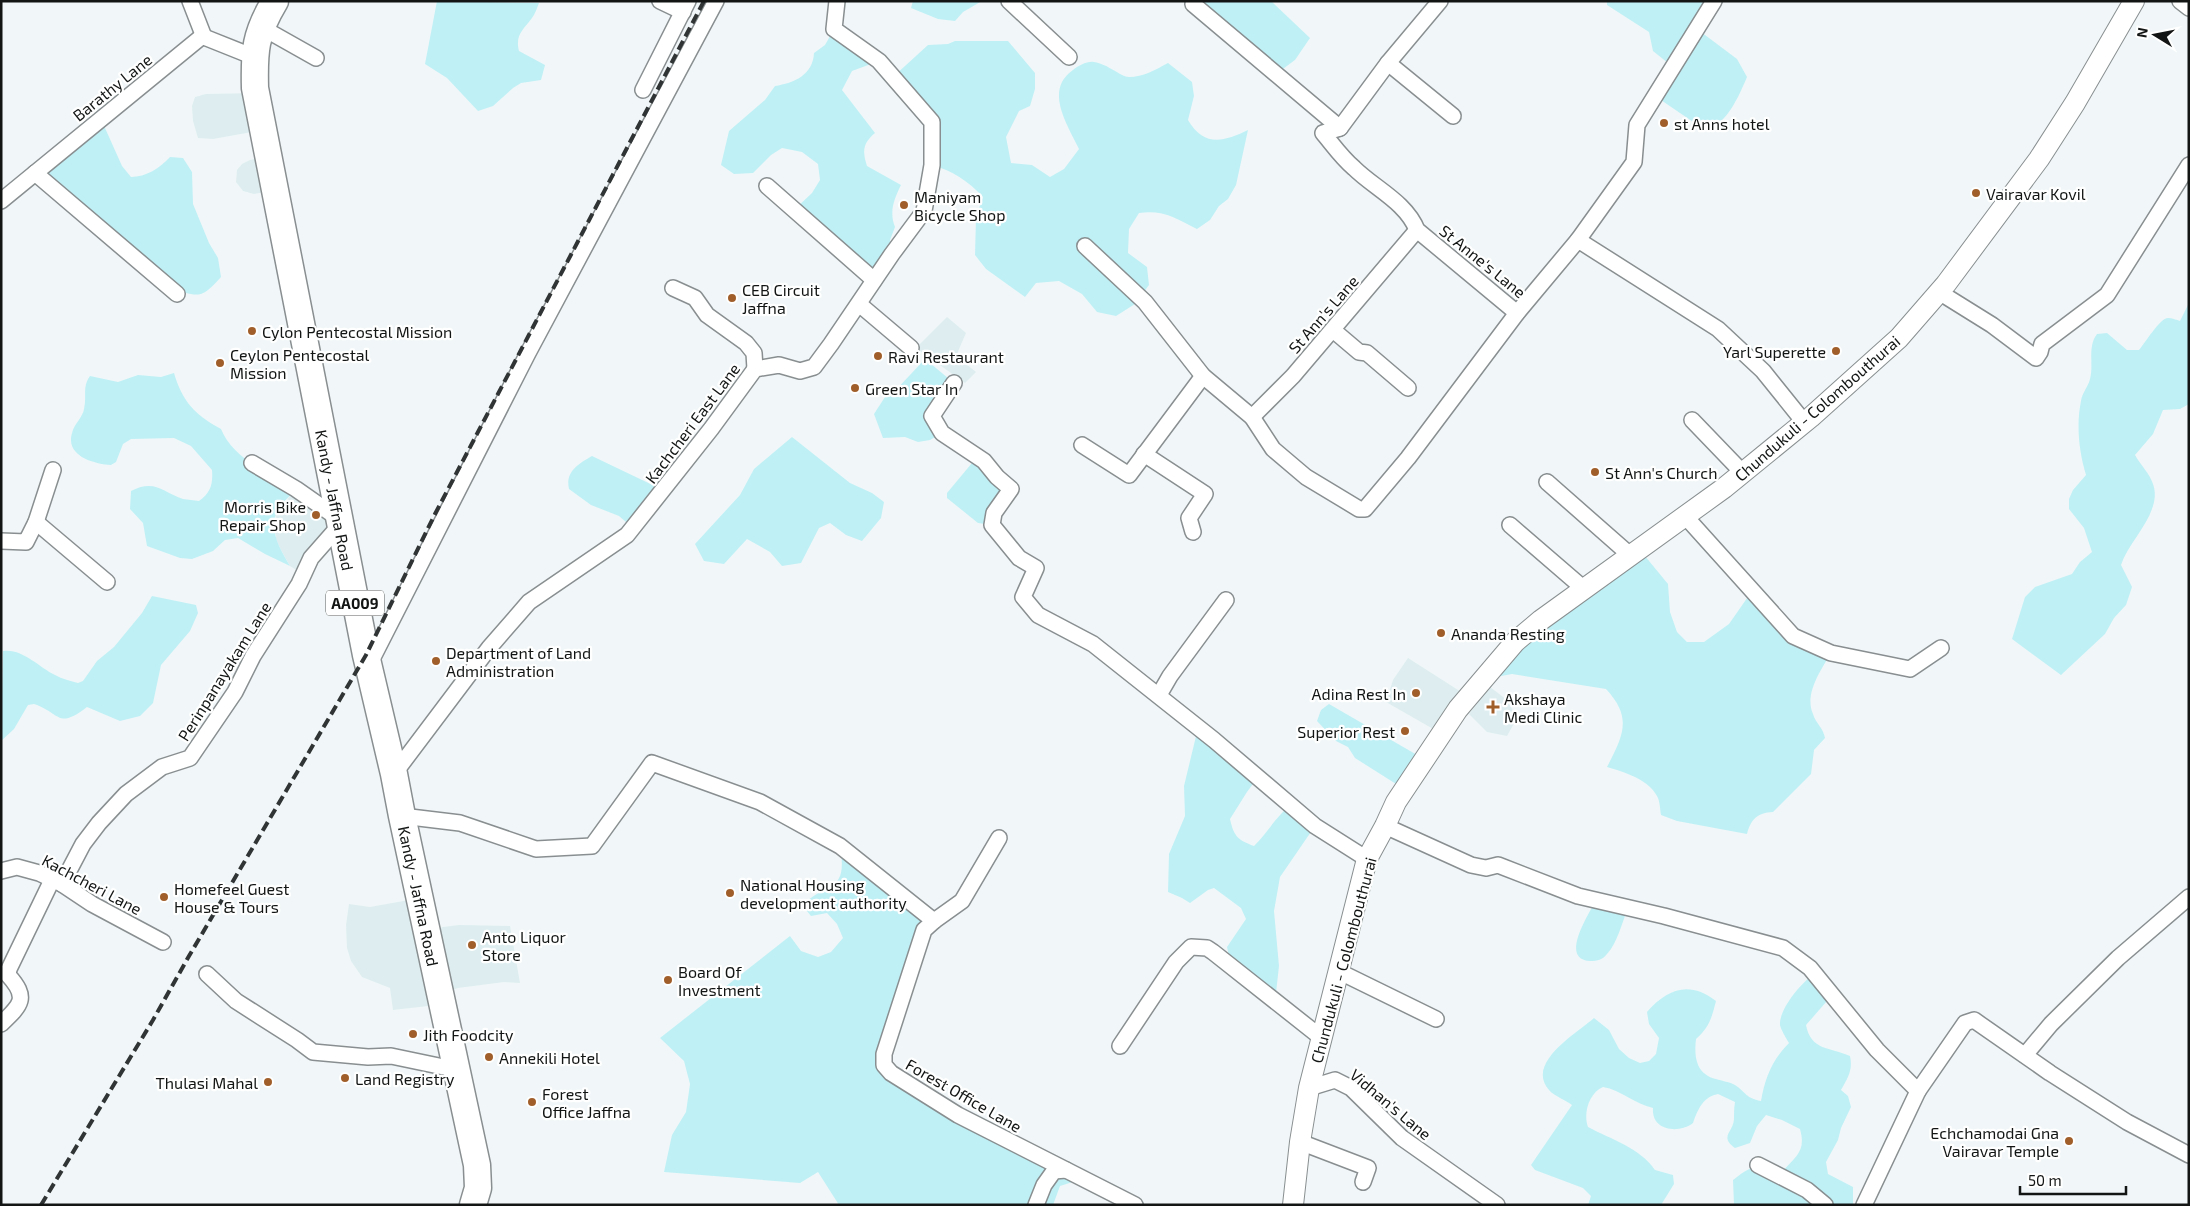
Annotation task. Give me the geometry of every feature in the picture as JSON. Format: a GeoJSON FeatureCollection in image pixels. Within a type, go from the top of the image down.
{"type":"FeatureCollection","features":[{"type":"Feature","properties":{"kind":"highway","name":"Kandy - Jaffna Road"},"geometry":{"type":"LineString","coordinates":[[275,1],[261,27],[254,57],[255,88],[368,666],[394,774],[477,1166],[478,1188],[473,1205]]}},
{"type":"Feature","properties":{"kind":"main road","name":"Chundukuli - Colombouthurai"},"geometry":{"type":"LineString","coordinates":[[1293,1205],[1300,1142],[1309,1088],[1340,972],[1366,859],[1396,802],[1458,709],[1515,642],[1583,588],[1743,473],[1899,338],[1939,292],[2039,159],[2075,103],[2134,1]]}},
{"type":"Feature","properties":{"kind":"street"},"geometry":{"type":"LineString","coordinates":[[190,1],[204,36],[254,57]]}},
{"type":"Feature","properties":{"kind":"street"},"geometry":{"type":"LineString","coordinates":[[643,90],[686,7],[660,1]]}},
{"type":"Feature","properties":{"kind":"street"},"geometry":{"type":"LineString","coordinates":[[368,666],[528,353],[716,1]]}},
{"type":"Feature","properties":{"kind":"street"},"geometry":{"type":"LineString","coordinates":[[1009,1],[1069,58]]}},
{"type":"Feature","properties":{"kind":"street","name":"St Anne's Lane"},"geometry":{"type":"LineString","coordinates":[[1440,1],[1388,63],[1340,128],[1322,133],[1353,168],[1400,206],[1414,221],[1417,230],[1517,313],[1578,240],[1634,162],[1637,125],[1714,1]]}},
{"type":"Feature","properties":{"kind":"street"},"geometry":{"type":"LineString","coordinates":[[2180,1],[2189,8]]}},
{"type":"Feature","properties":{"kind":"street","name":"Kachcheri East Lane"},"geometry":{"type":"LineString","coordinates":[[394,774],[489,648],[529,602],[627,535],[712,429],[754,369],[779,365],[800,370],[814,367],[924,211],[932,165],[932,122],[879,61],[834,29],[835,2]]}},
{"type":"Feature","properties":{"kind":"street"},"geometry":{"type":"LineString","coordinates":[[1193,4],[1340,128]]}},
{"type":"Feature","properties":{"kind":"street"},"geometry":{"type":"LineString","coordinates":[[261,27],[316,58]]}},
{"type":"Feature","properties":{"kind":"street","name":"Barathy Lane"},"geometry":{"type":"LineString","coordinates":[[1,201],[184,50],[204,36]]}},
{"type":"Feature","properties":{"kind":"street"},"geometry":{"type":"LineString","coordinates":[[1388,63],[1453,116]]}},
{"type":"Feature","properties":{"kind":"street"},"geometry":{"type":"LineString","coordinates":[[1939,292],[1992,325],[2036,358],[2042,344],[2107,295],[2189,165]]}},
{"type":"Feature","properties":{"kind":"street"},"geometry":{"type":"LineString","coordinates":[[35,173],[177,294]]}},
{"type":"Feature","properties":{"kind":"street"},"geometry":{"type":"LineString","coordinates":[[767,186],[874,280]]}},
{"type":"Feature","properties":{"kind":"street","name":"St Ann's Lane"},"geometry":{"type":"LineString","coordinates":[[1252,417],[1334,330],[1417,230]]}},
{"type":"Feature","properties":{"kind":"street"},"geometry":{"type":"LineString","coordinates":[[1578,240],[1718,329],[1764,372],[1804,422]]}},
{"type":"Feature","properties":{"kind":"street"},"geometry":{"type":"LineString","coordinates":[[1085,246],[1145,302],[1203,376],[1252,417],[1273,449],[1306,477],[1359,508],[1366,509],[1408,458],[1517,313]]}},
{"type":"Feature","properties":{"kind":"street"},"geometry":{"type":"LineString","coordinates":[[673,288],[695,298],[707,315],[746,343],[754,354],[754,369]]}},
{"type":"Feature","properties":{"kind":"street"},"geometry":{"type":"LineString","coordinates":[[859,304],[911,348]]}},
{"type":"Feature","properties":{"kind":"street"},"geometry":{"type":"LineString","coordinates":[[1334,330],[1359,352],[1367,353],[1408,388]]}},
{"type":"Feature","properties":{"kind":"street"},"geometry":{"type":"LineString","coordinates":[[1082,445],[1129,474],[1203,376]]}},
{"type":"Feature","properties":{"kind":"street"},"geometry":{"type":"LineString","coordinates":[[954,383],[932,416],[942,432],[984,461],[997,477],[1011,489],[994,513],[992,525],[1019,558],[1036,568],[1023,597],[1038,615],[1093,644],[1316,826],[1366,859]]}},
{"type":"Feature","properties":{"kind":"street"},"geometry":{"type":"LineString","coordinates":[[1692,420],[1743,473]]}},
{"type":"Feature","properties":{"kind":"street"},"geometry":{"type":"LineString","coordinates":[[1144,454],[1205,494],[1189,518],[1193,532]]}},
{"type":"Feature","properties":{"kind":"street"},"geometry":{"type":"LineString","coordinates":[[252,463],[296,489],[340,522]]}},
{"type":"Feature","properties":{"kind":"street"},"geometry":{"type":"LineString","coordinates":[[1,541],[26,542],[36,522],[53,470]]}},
{"type":"Feature","properties":{"kind":"street"},"geometry":{"type":"LineString","coordinates":[[1547,482],[1630,555]]}},
{"type":"Feature","properties":{"kind":"street"},"geometry":{"type":"LineString","coordinates":[[1685,516],[1793,636],[1830,652],[1910,669],[1941,648]]}},
{"type":"Feature","properties":{"kind":"street"},"geometry":{"type":"LineString","coordinates":[[36,522],[107,582]]}},
{"type":"Feature","properties":{"kind":"street","name":"Perinpanayakam Lane"},"geometry":{"type":"LineString","coordinates":[[1,1024],[19,1005],[22,998],[18,986],[8,975],[9,969],[57,882],[99,823],[126,794],[162,767],[190,758],[235,692],[253,656],[299,584],[311,558],[340,522]]}},
{"type":"Feature","properties":{"kind":"street"},"geometry":{"type":"LineString","coordinates":[[1510,525],[1583,588]]}},
{"type":"Feature","properties":{"kind":"street"},"geometry":{"type":"LineString","coordinates":[[1159,696],[1170,676],[1226,600]]}},
{"type":"Feature","properties":{"kind":"street"},"geometry":{"type":"LineString","coordinates":[[402,816],[460,823],[536,849],[592,846],[652,763],[760,802],[840,846],[934,921],[962,901],[999,838]]}},
{"type":"Feature","properties":{"kind":"street"},"geometry":{"type":"LineString","coordinates":[[1385,826],[1471,865],[1486,868],[1498,865],[1578,896],[1720,930],[1783,948],[1810,968],[1877,1050],[1918,1091]]}},
{"type":"Feature","properties":{"kind":"street","name":"Kachcheri Lane"},"geometry":{"type":"LineString","coordinates":[[1,871],[18,867],[57,882],[92,904],[163,942]]}},
{"type":"Feature","properties":{"kind":"street"},"geometry":{"type":"LineString","coordinates":[[2025,1055],[2051,1024],[2112,965],[2189,897]]}},
{"type":"Feature","properties":{"kind":"street","name":"Forest Office Lane"},"geometry":{"type":"LineString","coordinates":[[934,921],[924,930],[918,947],[884,1054],[884,1065],[890,1073],[958,1114],[1135,1205]]}},
{"type":"Feature","properties":{"kind":"street"},"geometry":{"type":"LineString","coordinates":[[1120,1046],[1176,962],[1191,947],[1207,948],[1213,952],[1323,1039]]}},
{"type":"Feature","properties":{"kind":"street"},"geometry":{"type":"LineString","coordinates":[[1340,972],[1436,1019]]}},
{"type":"Feature","properties":{"kind":"street"},"geometry":{"type":"LineString","coordinates":[[207,974],[236,1001],[313,1052],[368,1057],[391,1056],[458,1070]]}},
{"type":"Feature","properties":{"kind":"street"},"geometry":{"type":"LineString","coordinates":[[1864,1205],[1918,1091],[1965,1023],[1974,1020],[2128,1122],[2189,1155]]}},
{"type":"Feature","properties":{"kind":"street","name":"Vidhan's Lane"},"geometry":{"type":"LineString","coordinates":[[1309,1088],[1335,1080],[1351,1088],[1402,1138],[1497,1205]]}},
{"type":"Feature","properties":{"kind":"street"},"geometry":{"type":"LineString","coordinates":[[1300,1142],[1368,1168],[1363,1182]]}},
{"type":"Feature","properties":{"kind":"street"},"geometry":{"type":"LineString","coordinates":[[1758,1166],[1807,1190],[1825,1205]]}},
{"type":"Feature","properties":{"kind":"street"},"geometry":{"type":"LineString","coordinates":[[1036,1205],[1044,1185],[1054,1171],[1066,1170]]}},
{"type":"Feature","properties":{"kind":"shaded area"},"geometry":{"type":"Polygon","coordinates":[[[437,1],[539,3],[519,37],[518,45],[519,51],[545,65],[541,80],[521,83],[493,106],[478,111],[447,78],[425,64],[437,1]]]}},
{"type":"Feature","properties":{"kind":"shaded area"},"geometry":{"type":"Polygon","coordinates":[[[913,1],[982,1],[963,12],[955,21],[938,19],[911,8],[913,1]]]}},
{"type":"Feature","properties":{"kind":"shaded area"},"geometry":{"type":"Polygon","coordinates":[[[1191,1],[1271,1],[1310,38],[1295,60],[1276,74],[1191,1]]]}},
{"type":"Feature","properties":{"kind":"shaded area"},"geometry":{"type":"Polygon","coordinates":[[[1607,1],[1714,1],[1697,29],[1737,59],[1747,77],[1731,109],[1719,123],[1705,130],[1655,96],[1673,67],[1653,51],[1649,32],[1607,5],[1607,1]]]}},
{"type":"Feature","properties":{"kind":"shaded area"},"geometry":{"type":"Polygon","coordinates":[[[834,29],[879,61],[852,71],[842,90],[875,133],[868,140],[865,148],[864,156],[867,166],[901,185],[894,200],[892,211],[895,227],[890,240],[892,254],[874,280],[794,210],[812,193],[820,180],[818,164],[802,152],[782,148],[771,155],[753,173],[734,174],[721,165],[729,131],[765,100],[775,86],[789,83],[801,77],[810,67],[814,53],[825,45],[834,29]]]}},
{"type":"Feature","properties":{"kind":"shaded area"},"geometry":{"type":"Polygon","coordinates":[[[955,41],[1008,41],[1035,73],[1035,89],[1030,106],[1019,111],[1006,137],[1011,163],[1032,165],[1050,177],[1064,169],[1079,149],[1064,118],[1059,97],[1060,87],[1064,78],[1080,65],[1088,62],[1099,63],[1129,77],[1154,71],[1168,63],[1192,82],[1194,96],[1188,120],[1201,135],[1215,140],[1248,130],[1236,185],[1228,199],[1219,206],[1210,220],[1197,229],[1163,214],[1139,213],[1129,229],[1128,253],[1147,267],[1149,285],[1135,304],[1116,316],[1097,312],[1082,294],[1059,281],[1036,283],[1025,297],[986,269],[975,255],[976,217],[983,197],[960,177],[932,165],[932,122],[894,76],[928,45],[948,44],[955,41]]]}},
{"type":"Feature","properties":{"kind":"shaded area"},"geometry":{"type":"Polygon","coordinates":[[[256,93],[263,130],[213,139],[198,138],[193,121],[192,106],[195,97],[206,94],[256,93]]]}},
{"type":"Feature","properties":{"kind":"shaded area"},"geometry":{"type":"Polygon","coordinates":[[[101,119],[122,166],[131,177],[137,177],[152,171],[170,157],[183,158],[192,172],[193,204],[209,243],[218,258],[221,277],[208,290],[203,293],[193,294],[169,288],[35,173],[101,119]]]}},
{"type":"Feature","properties":{"kind":"shaded area"},"geometry":{"type":"Polygon","coordinates":[[[269,156],[276,190],[254,194],[243,191],[236,182],[237,170],[242,164],[250,160],[269,156]]]}},
{"type":"Feature","properties":{"kind":"shaded area"},"geometry":{"type":"Polygon","coordinates":[[[2189,303],[2189,404],[2180,409],[2163,410],[2153,434],[2135,455],[2152,480],[2155,494],[2153,505],[2144,526],[2125,555],[2121,565],[2132,587],[2126,605],[2114,618],[2105,634],[2061,675],[2012,639],[2025,597],[2035,587],[2072,574],[2080,562],[2092,552],[2084,528],[2069,509],[2069,499],[2073,490],[2086,475],[2080,448],[2079,410],[2090,379],[2092,344],[2097,334],[2107,333],[2127,350],[2139,350],[2157,326],[2165,319],[2170,318],[2180,321],[2189,303]]]}},
{"type":"Feature","properties":{"kind":"shaded area"},"geometry":{"type":"Polygon","coordinates":[[[947,317],[966,333],[956,356],[976,372],[965,383],[916,348],[947,317]]]}},
{"type":"Feature","properties":{"kind":"shaded area"},"geometry":{"type":"Polygon","coordinates":[[[925,359],[954,383],[932,416],[942,433],[930,440],[918,442],[905,437],[883,438],[874,414],[885,397],[894,392],[925,359]]]}},
{"type":"Feature","properties":{"kind":"shaded area"},"geometry":{"type":"Polygon","coordinates":[[[174,373],[181,392],[191,406],[197,413],[221,429],[234,449],[253,464],[296,489],[278,510],[274,525],[276,539],[290,566],[238,538],[225,540],[213,551],[192,559],[180,558],[147,546],[143,523],[130,509],[131,491],[152,486],[183,499],[199,501],[210,487],[212,470],[191,446],[174,438],[131,439],[123,444],[116,462],[111,465],[97,463],[82,457],[73,448],[71,441],[72,433],[83,412],[85,388],[90,376],[118,382],[138,375],[161,377],[174,373]]]}},
{"type":"Feature","properties":{"kind":"shaded area"},"geometry":{"type":"Polygon","coordinates":[[[792,437],[850,483],[872,493],[884,502],[881,518],[862,541],[846,535],[830,523],[819,528],[801,563],[782,566],[770,552],[747,539],[724,564],[704,561],[695,544],[740,495],[754,469],[792,437]]]}},
{"type":"Feature","properties":{"kind":"shaded area"},"geometry":{"type":"Polygon","coordinates":[[[592,456],[663,490],[633,528],[619,516],[591,505],[569,489],[568,483],[571,473],[578,465],[592,456]]]}},
{"type":"Feature","properties":{"kind":"shaded area"},"geometry":{"type":"Polygon","coordinates":[[[977,457],[1011,489],[992,525],[978,523],[947,498],[947,493],[977,457]]]}},
{"type":"Feature","properties":{"kind":"shaded area"},"geometry":{"type":"Polygon","coordinates":[[[296,489],[339,519],[300,572],[290,566],[280,548],[276,539],[274,522],[278,511],[296,489]]]}},
{"type":"Feature","properties":{"kind":"shaded area"},"geometry":{"type":"Polygon","coordinates":[[[1640,550],[1668,584],[1670,612],[1677,632],[1687,642],[1704,642],[1729,624],[1752,591],[1793,636],[1831,653],[1812,690],[1811,706],[1813,714],[1825,738],[1814,750],[1811,774],[1773,812],[1759,815],[1755,818],[1750,824],[1747,834],[1677,821],[1661,815],[1658,798],[1648,785],[1635,777],[1607,767],[1623,727],[1620,709],[1606,689],[1512,674],[1485,679],[1640,550]]]}},
{"type":"Feature","properties":{"kind":"shaded area"},"geometry":{"type":"Polygon","coordinates":[[[152,596],[196,605],[198,613],[190,631],[161,665],[153,703],[140,716],[120,721],[87,707],[70,718],[64,719],[34,704],[28,705],[14,729],[1,741],[3,651],[17,652],[49,672],[78,683],[83,681],[97,661],[114,647],[142,613],[152,596]]]}},
{"type":"Feature","properties":{"kind":"shaded area"},"geometry":{"type":"Polygon","coordinates":[[[1408,658],[1469,697],[1442,734],[1386,702],[1393,680],[1408,658]]]}},
{"type":"Feature","properties":{"kind":"shaded area","name":"Akshaya Medi Clinic"},"geometry":{"type":"Polygon","coordinates":[[[1490,687],[1507,700],[1517,718],[1507,736],[1487,732],[1469,714],[1490,687]]]}},
{"type":"Feature","properties":{"kind":"shaded area"},"geometry":{"type":"Polygon","coordinates":[[[1329,704],[1424,759],[1404,789],[1355,758],[1348,747],[1336,741],[1317,721],[1321,710],[1329,704]]]}},
{"type":"Feature","properties":{"kind":"shaded area"},"geometry":{"type":"Polygon","coordinates":[[[1198,728],[1258,777],[1230,819],[1233,830],[1240,840],[1254,846],[1290,805],[1315,826],[1280,877],[1274,911],[1279,966],[1275,1002],[1231,966],[1227,947],[1246,919],[1241,908],[1214,888],[1190,903],[1168,892],[1169,854],[1185,816],[1184,786],[1198,728]]]}},
{"type":"Feature","properties":{"kind":"shaded area"},"geometry":{"type":"Polygon","coordinates":[[[840,846],[934,921],[884,1065],[1082,1179],[1060,1186],[1053,1205],[839,1205],[818,1172],[800,1183],[664,1172],[672,1135],[686,1112],[690,1084],[684,1061],[660,1038],[790,936],[801,951],[818,957],[831,952],[843,938],[837,924],[827,913],[811,916],[802,905],[839,879],[842,861],[840,846]]]}},
{"type":"Feature","properties":{"kind":"shaded area"},"geometry":{"type":"Polygon","coordinates":[[[420,898],[427,932],[459,925],[510,926],[520,983],[504,982],[458,988],[441,994],[437,1005],[393,1010],[390,988],[362,977],[351,961],[347,948],[346,925],[349,904],[370,907],[420,898]]]}},
{"type":"Feature","properties":{"kind":"shaded area"},"geometry":{"type":"Polygon","coordinates":[[[1596,900],[1628,908],[1611,949],[1602,959],[1590,961],[1581,958],[1577,953],[1576,945],[1583,925],[1596,900]]]}},
{"type":"Feature","properties":{"kind":"shaded area"},"geometry":{"type":"Polygon","coordinates":[[[1814,974],[1827,1001],[1806,1025],[1809,1033],[1812,1040],[1817,1044],[1850,1056],[1851,1061],[1848,1078],[1841,1090],[1848,1096],[1851,1107],[1841,1128],[1838,1140],[1826,1162],[1828,1174],[1853,1187],[1853,1205],[1734,1205],[1733,1180],[1751,1168],[1756,1167],[1768,1167],[1783,1171],[1799,1152],[1802,1136],[1800,1129],[1766,1115],[1757,1126],[1750,1143],[1735,1148],[1730,1144],[1727,1137],[1733,1124],[1735,1102],[1718,1094],[1708,1098],[1699,1108],[1693,1123],[1681,1129],[1661,1126],[1656,1122],[1653,1108],[1603,1087],[1594,1094],[1588,1104],[1586,1116],[1588,1127],[1641,1155],[1655,1170],[1673,1175],[1674,1184],[1661,1205],[1588,1205],[1591,1196],[1583,1188],[1535,1170],[1531,1165],[1572,1105],[1549,1090],[1543,1080],[1544,1069],[1548,1059],[1566,1040],[1594,1018],[1609,1030],[1619,1049],[1629,1058],[1640,1063],[1649,1061],[1656,1054],[1659,1038],[1649,1024],[1647,1012],[1663,997],[1680,990],[1688,989],[1706,995],[1716,1001],[1709,1022],[1696,1039],[1695,1052],[1700,1069],[1709,1077],[1733,1084],[1749,1097],[1761,1101],[1770,1070],[1778,1056],[1789,1043],[1780,1025],[1783,1012],[1797,990],[1814,974]]]}},
{"type":"Feature","properties":{"kind":"railway"},"geometry":{"type":"LineString","coordinates":[[41,1205],[153,1020],[366,655],[435,514],[704,1]]}},
{"type":"Feature","properties":{"kind":"place","name":"st Anns hotel"},"geometry":{"type":"Point","coordinates":[1664,123]}},
{"type":"Feature","properties":{"kind":"place","name":"Vairavar Kovil"},"geometry":{"type":"Point","coordinates":[1976,193]}},
{"type":"Feature","properties":{"kind":"place","name":"Maniyam Bicycle Shop"},"geometry":{"type":"Point","coordinates":[904,205]}},
{"type":"Feature","properties":{"kind":"place","name":"CEB Circuit Jaffna"},"geometry":{"type":"Point","coordinates":[732,298]}},
{"type":"Feature","properties":{"kind":"place","name":"Cylon Pentecostal Mission"},"geometry":{"type":"Point","coordinates":[252,331]}},
{"type":"Feature","properties":{"kind":"place","name":"Yarl Superette"},"geometry":{"type":"Point","coordinates":[1836,351]}},
{"type":"Feature","properties":{"kind":"place","name":"Ravi Restaurant"},"geometry":{"type":"Point","coordinates":[878,356]}},
{"type":"Feature","properties":{"kind":"place","name":"Ceylon Pentecostal Mission"},"geometry":{"type":"Point","coordinates":[220,363]}},
{"type":"Feature","properties":{"kind":"place","name":"Green Star In"},"geometry":{"type":"Point","coordinates":[855,388]}},
{"type":"Feature","properties":{"kind":"place","name":"St Ann's Church"},"geometry":{"type":"Point","coordinates":[1595,472]}},
{"type":"Feature","properties":{"kind":"place","name":"Morris Bike Repair Shop"},"geometry":{"type":"Point","coordinates":[316,515]}},
{"type":"Feature","properties":{"kind":"place","name":"Ananda Resting"},"geometry":{"type":"Point","coordinates":[1441,633]}},
{"type":"Feature","properties":{"kind":"place","name":"Department of Land Administration"},"geometry":{"type":"Point","coordinates":[436,661]}},
{"type":"Feature","properties":{"kind":"place","name":"Adina Rest In"},"geometry":{"type":"Point","coordinates":[1416,693]}},
{"type":"Feature","properties":{"kind":"place","name":"Akshaya Medi Clinic"},"geometry":{"type":"Point","coordinates":[1493,707]}},
{"type":"Feature","properties":{"kind":"place","name":"Superior Rest"},"geometry":{"type":"Point","coordinates":[1405,731]}},
{"type":"Feature","properties":{"kind":"place","name":"National Housing development authority"},"geometry":{"type":"Point","coordinates":[730,893]}},
{"type":"Feature","properties":{"kind":"place","name":"Homefeel Guest House & Tours"},"geometry":{"type":"Point","coordinates":[164,897]}},
{"type":"Feature","properties":{"kind":"place","name":"Anto Liquor Store"},"geometry":{"type":"Point","coordinates":[472,945]}},
{"type":"Feature","properties":{"kind":"place","name":"Board Of Investment"},"geometry":{"type":"Point","coordinates":[668,980]}},
{"type":"Feature","properties":{"kind":"place","name":"Jith Foodcity"},"geometry":{"type":"Point","coordinates":[413,1034]}},
{"type":"Feature","properties":{"kind":"place","name":"Annekili Hotel"},"geometry":{"type":"Point","coordinates":[489,1057]}},
{"type":"Feature","properties":{"kind":"place","name":"Land Registry"},"geometry":{"type":"Point","coordinates":[345,1078]}},
{"type":"Feature","properties":{"kind":"place","name":"Thulasi Mahal"},"geometry":{"type":"Point","coordinates":[268,1082]}},
{"type":"Feature","properties":{"kind":"place","name":"Forest Office Jaffna"},"geometry":{"type":"Point","coordinates":[532,1102]}},
{"type":"Feature","properties":{"kind":"place","name":"Echchamodai Gna Vairavar Temple"},"geometry":{"type":"Point","coordinates":[2069,1141]}}]}
